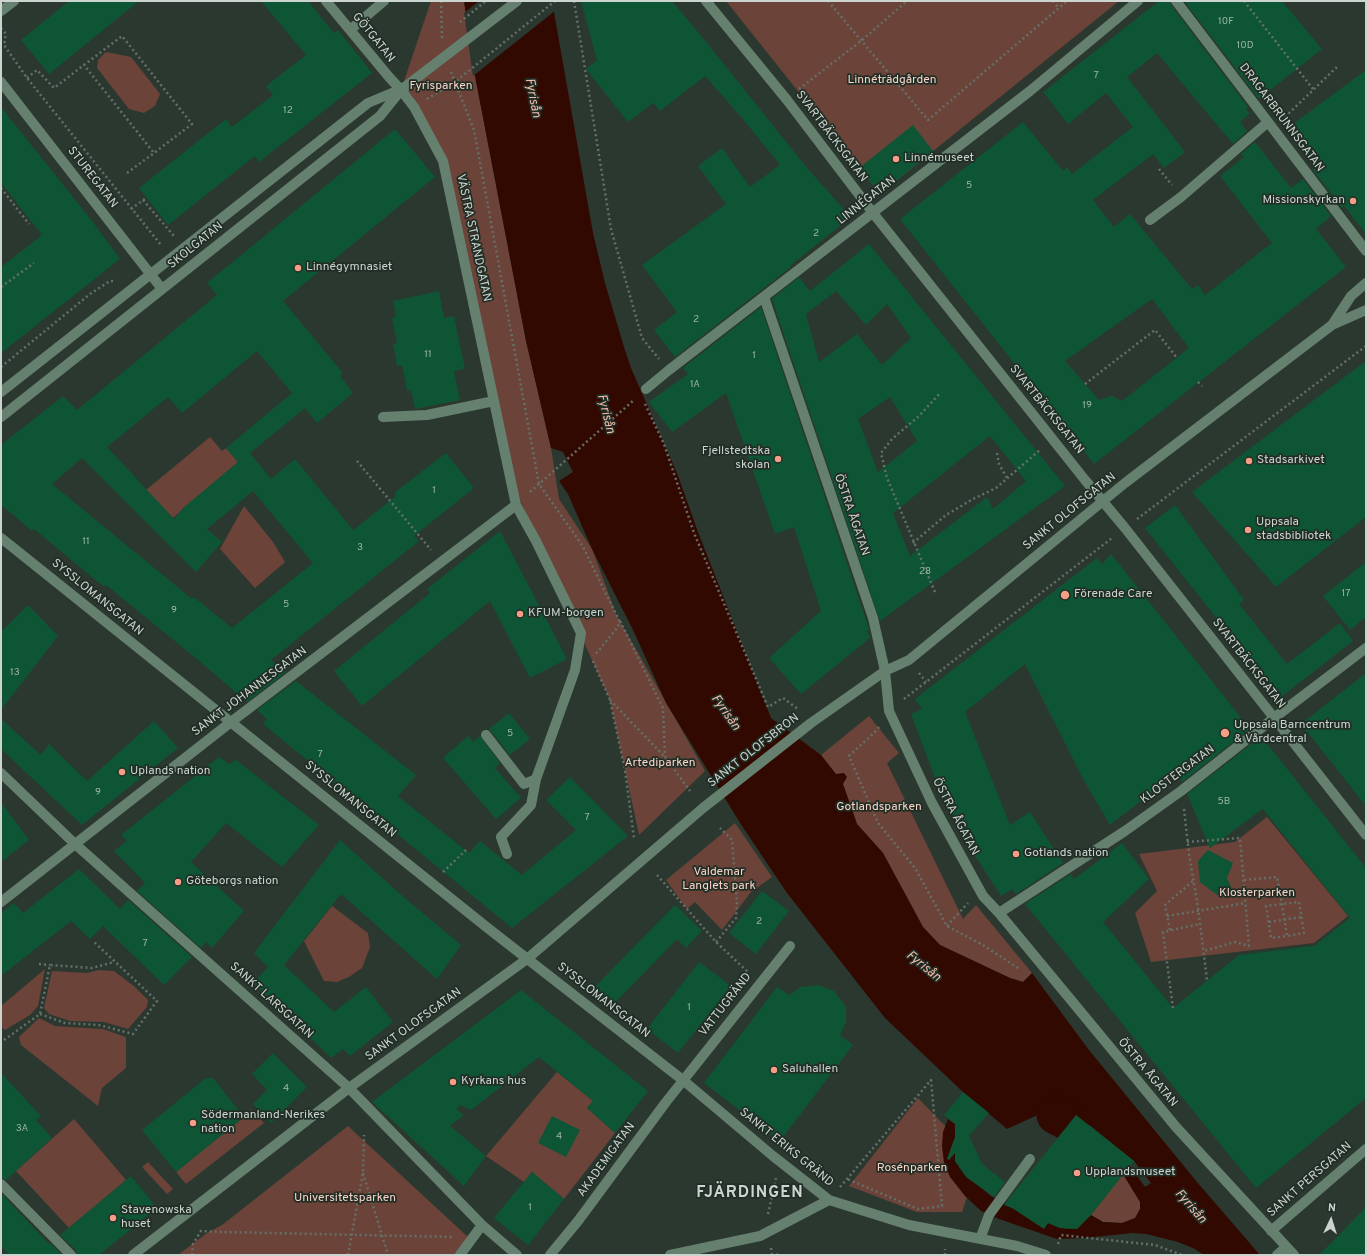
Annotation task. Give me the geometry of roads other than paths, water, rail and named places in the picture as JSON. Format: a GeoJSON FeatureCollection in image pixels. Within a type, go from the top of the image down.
{"type":"FeatureCollection","features":[{"type":"Feature","properties":{"kind":"street"},"geometry":{"type":"LineString","coordinates":[[1,12],[14,1]]}},
{"type":"Feature","properties":{"kind":"street","name":"GÖTGATAN"},"geometry":{"type":"LineString","coordinates":[[326,1],[401,90]]}},
{"type":"Feature","properties":{"kind":"street"},"geometry":{"type":"LineString","coordinates":[[350,30],[384,1]]}},
{"type":"Feature","properties":{"kind":"street","name":"SKOLGATAN"},"geometry":{"type":"LineString","coordinates":[[1,416],[380,116],[401,90],[517,1]]}},
{"type":"Feature","properties":{"kind":"street","name":"SVARTBÄCKSGATAN"},"geometry":{"type":"LineString","coordinates":[[706,1],[787,100],[873,213],[1052,439],[1125,528],[1366,835]]}},
{"type":"Feature","properties":{"kind":"street","name":"LINNÉGATAN"},"geometry":{"type":"LineString","coordinates":[[646,389],[1030,91],[1138,1]]}},
{"type":"Feature","properties":{"kind":"street","name":"DRAGARBRUNNSGATAN"},"geometry":{"type":"LineString","coordinates":[[1176,1],[1366,251]]}},
{"type":"Feature","properties":{"kind":"street","name":"STUREGATAN"},"geometry":{"type":"LineString","coordinates":[[1,82],[162,290]]}},
{"type":"Feature","properties":{"kind":"street","name":"SKOLGATAN"},"geometry":{"type":"LineString","coordinates":[[1,392],[368,103],[401,90]]}},
{"type":"Feature","properties":{"kind":"street","name":"VÄSTRA STRANDGATAN"},"geometry":{"type":"LineString","coordinates":[[401,90],[414,107],[443,161],[516,505],[536,540],[581,633],[575,670],[536,779]]}},
{"type":"Feature","properties":{"kind":"street"},"geometry":{"type":"LineString","coordinates":[[1150,220],[1270,126]]}},
{"type":"Feature","properties":{"kind":"street","name":"SANKT OLOFSGATAN"},"geometry":{"type":"LineString","coordinates":[[1332,325],[1351,296],[1366,283]]}},
{"type":"Feature","properties":{"kind":"street","name":"ÖSTRA ÅGATAN"},"geometry":{"type":"LineString","coordinates":[[764,297],[872,618],[885,671],[889,711],[932,803],[981,894],[999,913],[1176,1127],[1294,1255]]}},
{"type":"Feature","properties":{"kind":"street","name":"SANKT OLOFSGATAN"},"geometry":{"type":"LineString","coordinates":[[821,715],[885,671],[909,660],[923,650],[1102,501],[1332,325],[1366,310]]}},
{"type":"Feature","properties":{"kind":"street"},"geometry":{"type":"LineString","coordinates":[[383,417],[427,415],[494,401]]}},
{"type":"Feature","properties":{"kind":"street","name":"SANKT JOHANNESGATAN"},"geometry":{"type":"LineString","coordinates":[[1,902],[74,843],[516,505]]}},
{"type":"Feature","properties":{"kind":"street","name":"SYSSLOMANSGATAN"},"geometry":{"type":"LineString","coordinates":[[1,538],[528,959],[684,1080]]}},
{"type":"Feature","properties":{"kind":"street","name":"KLOSTERGATAN"},"geometry":{"type":"LineString","coordinates":[[999,913],[1125,831],[1182,791],[1366,648]]}},
{"type":"Feature","properties":{"kind":"street","name":"SANKT OLOFSBRON"},"geometry":{"type":"LineString","coordinates":[[703,808],[821,715]]}},
{"type":"Feature","properties":{"kind":"street"},"geometry":{"type":"LineString","coordinates":[[486,735],[524,784],[536,779]]}},
{"type":"Feature","properties":{"kind":"street","name":"SANKT LARSGATAN"},"geometry":{"type":"LineString","coordinates":[[1,772],[74,843],[349,1088],[482,1225],[517,1255]]}},
{"type":"Feature","properties":{"kind":"street"},"geometry":{"type":"LineString","coordinates":[[508,854],[501,837],[532,804],[536,779]]}},
{"type":"Feature","properties":{"kind":"street","name":"SANKT OLOFSGATAN"},"geometry":{"type":"LineString","coordinates":[[133,1255],[349,1088],[528,959],[703,808]]}},
{"type":"Feature","properties":{"kind":"street","name":"VATTUGRÄND"},"geometry":{"type":"LineString","coordinates":[[684,1080],[790,946]]}},
{"type":"Feature","properties":{"kind":"street","name":"SANKT ERIKS GRÄND"},"geometry":{"type":"LineString","coordinates":[[684,1080],[829,1200],[909,1225],[1017,1246],[1046,1255]]}},
{"type":"Feature","properties":{"kind":"street","name":"AKADEMIGATAN"},"geometry":{"type":"LineString","coordinates":[[550,1255],[578,1221],[684,1080]]}},
{"type":"Feature","properties":{"kind":"street","name":"SANKT PERSGATAN"},"geometry":{"type":"LineString","coordinates":[[1271,1231],[1366,1149]]}},
{"type":"Feature","properties":{"kind":"street"},"geometry":{"type":"LineString","coordinates":[[980,1239],[989,1215],[1030,1159]]}},
{"type":"Feature","properties":{"kind":"street"},"geometry":{"type":"LineString","coordinates":[[1,1184],[71,1255]]}},
{"type":"Feature","properties":{"kind":"street"},"geometry":{"type":"LineString","coordinates":[[670,1255],[767,1234],[829,1200]]}},
{"type":"Feature","properties":{"kind":"street"},"geometry":{"type":"LineString","coordinates":[[460,1255],[482,1225]]}},
{"type":"Feature","properties":{"kind":"street"},"geometry":{"type":"LineString","coordinates":[[1277,1255],[1286,1247]]}},
{"type":"Feature","properties":{"kind":"water","name":"Fyrisån"},"geometry":{"type":"Polygon","coordinates":[[[464,1],[552,1],[593,233],[605,283],[624,347],[631,368],[677,473],[698,532],[771,718],[821,755],[836,774],[844,773],[847,777],[843,784],[857,824],[883,853],[923,927],[940,945],[1010,978],[1023,982],[1032,973],[1089,1050],[1197,1182],[1260,1255],[1204,1255],[1195,1249],[1178,1242],[1146,1234],[1132,1233],[1085,1238],[1057,1239],[999,1219],[981,1211],[965,1196],[950,1177],[944,1163],[942,1146],[943,1132],[948,1119],[959,1127],[955,1161],[965,1175],[991,1196],[1012,1208],[1060,1228],[1070,1229],[1091,1215],[1103,1222],[1122,1223],[1135,1218],[1140,1209],[1140,1202],[1123,1174],[1130,1166],[1145,1187],[1151,1183],[1134,1161],[1077,1115],[1055,1107],[1007,1129],[963,1092],[885,1018],[787,893],[742,826],[666,703],[634,632],[592,549],[568,494],[559,481],[573,472],[563,452],[551,448],[526,341],[475,76],[464,1]]]}},
{"type":"Feature","properties":{"kind":"waterway"},"geometry":{"type":"LineString","coordinates":[[1056,1115],[1070,1122]]}},
{"type":"Feature","properties":{"kind":"place","name":"Linnémuseet"},"geometry":{"type":"Point","coordinates":[896,159]}},
{"type":"Feature","properties":{"kind":"place","name":"Missionskyrkan"},"geometry":{"type":"Point","coordinates":[1353,201]}},
{"type":"Feature","properties":{"kind":"place","name":"Linnégymnasiet"},"geometry":{"type":"Point","coordinates":[298,268]}},
{"type":"Feature","properties":{"kind":"place","name":"Fjellstedtska skolan"},"geometry":{"type":"Point","coordinates":[778,459]}},
{"type":"Feature","properties":{"kind":"place","name":"Stadsarkivet"},"geometry":{"type":"Point","coordinates":[1249,461]}},
{"type":"Feature","properties":{"kind":"place","name":"Uppsala stadsbibliotek"},"geometry":{"type":"Point","coordinates":[1248,530]}},
{"type":"Feature","properties":{"kind":"place","name":"Förenade Care"},"geometry":{"type":"Point","coordinates":[1065,595]}},
{"type":"Feature","properties":{"kind":"place","name":"KFUM-borgen"},"geometry":{"type":"Point","coordinates":[520,614]}},
{"type":"Feature","properties":{"kind":"place","name":"Uppsala Barncentrum & Vårdcentral"},"geometry":{"type":"Point","coordinates":[1225,733]}},
{"type":"Feature","properties":{"kind":"place","name":"Uplands nation"},"geometry":{"type":"Point","coordinates":[122,772]}},
{"type":"Feature","properties":{"kind":"place","name":"Gotlands nation"},"geometry":{"type":"Point","coordinates":[1016,854]}},
{"type":"Feature","properties":{"kind":"place","name":"Göteborgs nation"},"geometry":{"type":"Point","coordinates":[178,882]}},
{"type":"Feature","properties":{"kind":"place","name":"Saluhallen"},"geometry":{"type":"Point","coordinates":[774,1070]}},
{"type":"Feature","properties":{"kind":"place","name":"Kyrkans hus"},"geometry":{"type":"Point","coordinates":[453,1082]}},
{"type":"Feature","properties":{"kind":"place","name":"Södermanland-Nerikes nation"},"geometry":{"type":"Point","coordinates":[193,1123]}},
{"type":"Feature","properties":{"kind":"place","name":"Upplandsmuseet"},"geometry":{"type":"Point","coordinates":[1077,1173]}},
{"type":"Feature","properties":{"kind":"place","name":"Stavenowska huset"},"geometry":{"type":"Point","coordinates":[113,1218]}},
{"type":"Feature","properties":{"kind":"district","name":"FJÄRDINGEN"},"geometry":{"type":"Point","coordinates":[750,1194]}},
{"type":"Feature","properties":{"kind":"park label","name":"Linnéträdgården"},"geometry":{"type":"Point","coordinates":[892,81]}},
{"type":"Feature","properties":{"kind":"park label","name":"Fyrisparken"},"geometry":{"type":"Point","coordinates":[441,87]}},
{"type":"Feature","properties":{"kind":"park label","name":"Artediparken"},"geometry":{"type":"Point","coordinates":[660,764]}},
{"type":"Feature","properties":{"kind":"park label","name":"Gotlandsparken"},"geometry":{"type":"Point","coordinates":[879,808]}},
{"type":"Feature","properties":{"kind":"park label","name":"Valdemar Langlets park"},"geometry":{"type":"Point","coordinates":[719,880]}},
{"type":"Feature","properties":{"kind":"park label","name":"Klosterparken"},"geometry":{"type":"Point","coordinates":[1257,894]}},
{"type":"Feature","properties":{"kind":"park label","name":"Rosénparken"},"geometry":{"type":"Point","coordinates":[912,1169]}},
{"type":"Feature","properties":{"kind":"park label","name":"Universitetsparken"},"geometry":{"type":"Point","coordinates":[345,1199]}}]}
